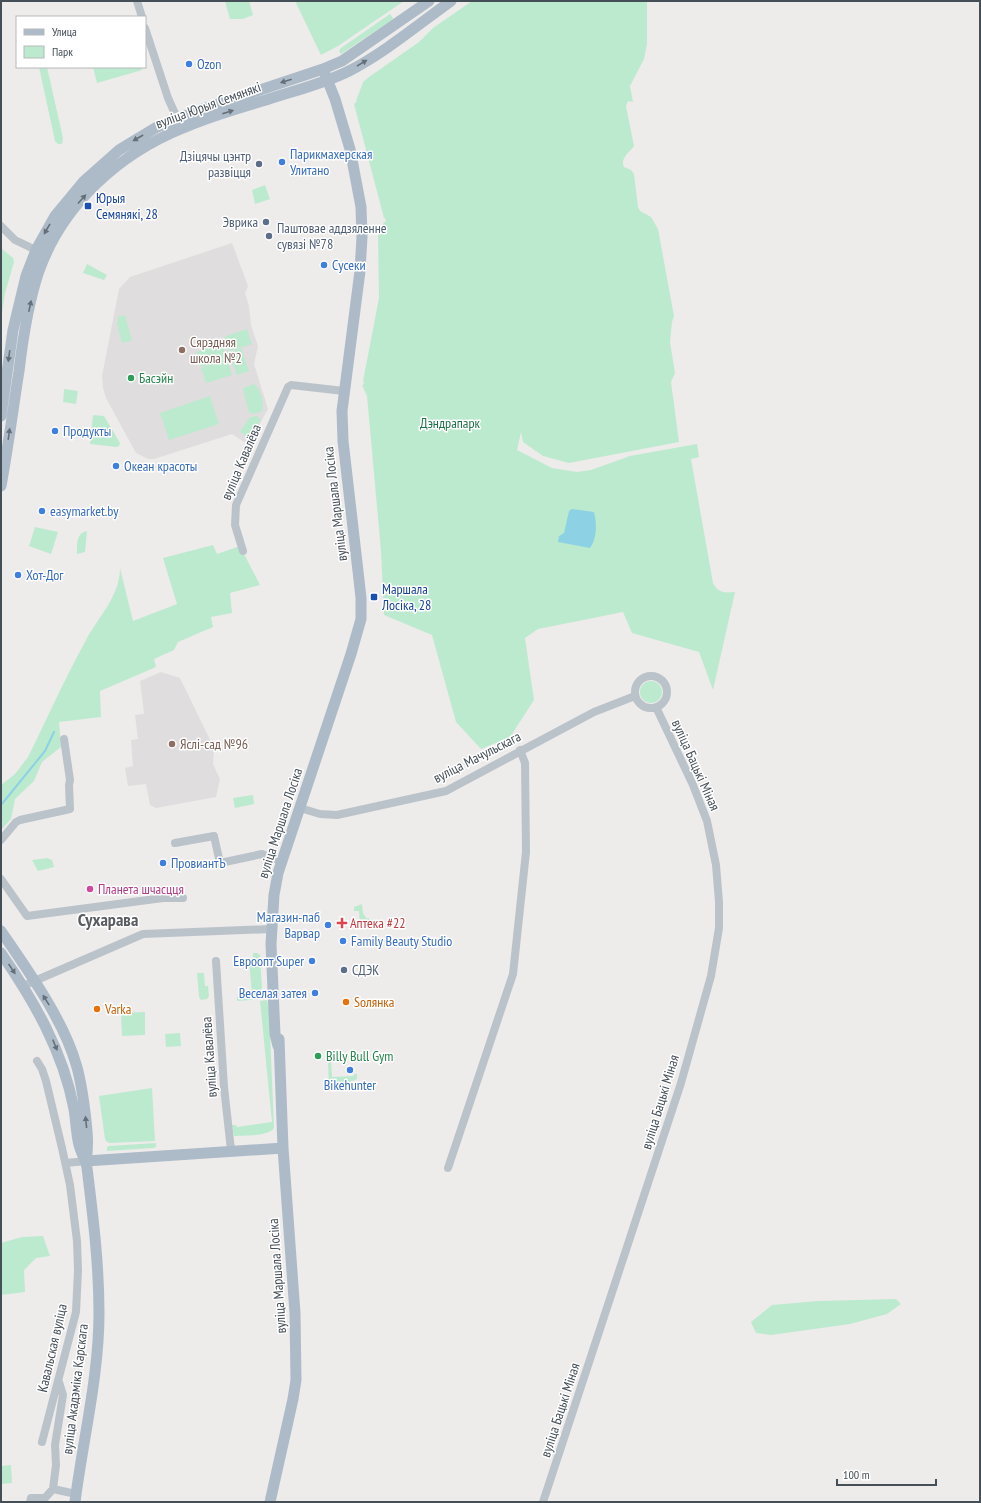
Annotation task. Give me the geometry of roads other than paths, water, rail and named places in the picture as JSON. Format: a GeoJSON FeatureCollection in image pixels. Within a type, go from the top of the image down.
{"type":"FeatureCollection","features":[{"type":"Feature","properties":{"kind":"main road","name":"вуліца Юрыя Семянякі"},"geometry":{"type":"LineString","coordinates":[[1,416],[16,316],[26,276],[41,252],[81,200],[111,170],[139,150],[166,135],[189,125],[325,75],[342,61],[429,1]]}},
{"type":"Feature","properties":{"kind":"main road","name":"вуліца Юрыя Семянякі"},"geometry":{"type":"LineString","coordinates":[[1,486],[27,316],[41,252],[49,226],[64,203],[97,168],[134,140],[177,118],[325,75],[349,71],[452,1]]}},
{"type":"Feature","properties":{"kind":"main road","name":"вуліца Маршала Лосіка"},"geometry":{"type":"LineString","coordinates":[[270,1502],[296,1380],[295,1313],[283,1148],[278,1046],[275,1034],[272,982],[271,944],[274,895],[281,861],[351,654],[360,619],[361,598],[356,542],[349,498],[343,441],[342,411],[360,271],[361,207],[350,149],[336,99],[325,75]]}},
{"type":"Feature","properties":{"kind":"main road","name":"вуліца Акадэміка Карскага"},"geometry":{"type":"LineString","coordinates":[[1,931],[52,1010],[66,1037],[76,1063],[84,1098],[88,1137],[86,1161],[95,1239],[99,1313],[93,1389],[76,1498]]}},
{"type":"Feature","properties":{"kind":"main road","name":"вуліца Акадэміка Карскага"},"geometry":{"type":"LineString","coordinates":[[1,953],[46,1025],[60,1058],[74,1109],[80,1147],[86,1161]]}},
{"type":"Feature","properties":{"kind":"main road"},"geometry":{"type":"LineString","coordinates":[[86,1161],[231,1150],[283,1148]]}},
{"type":"Feature","properties":{"kind":"street"},"geometry":{"type":"LineString","coordinates":[[137,1],[142,16]]}},
{"type":"Feature","properties":{"kind":"street"},"geometry":{"type":"LineString","coordinates":[[146,31],[168,98],[177,118]]}},
{"type":"Feature","properties":{"kind":"street"},"geometry":{"type":"LineString","coordinates":[[1,226],[14,240],[41,252]]}},
{"type":"Feature","properties":{"kind":"street","name":"вуліца Кавалёва"},"geometry":{"type":"LineString","coordinates":[[243,551],[235,529],[235,510],[288,387],[291,385],[344,391]]}},
{"type":"Feature","properties":{"kind":"street"},"geometry":{"type":"LineString","coordinates":[[648,675],[655,675],[661,678],[666,684],[666,698],[656,707],[646,707],[637,701],[635,696],[634,690],[637,683],[648,675]]}},
{"type":"Feature","properties":{"kind":"street","name":"вуліца Мачульскага"},"geometry":{"type":"LineString","coordinates":[[300,808],[320,814],[337,815],[446,791],[520,750],[594,712],[635,696]]}},
{"type":"Feature","properties":{"kind":"street","name":"вуліца Бацькі Міная"},"geometry":{"type":"LineString","coordinates":[[544,1502],[681,1082],[712,976],[719,928],[719,902],[716,865],[707,821],[693,785],[656,707]]}},
{"type":"Feature","properties":{"kind":"street"},"geometry":{"type":"LineString","coordinates":[[1,840],[18,821],[25,818],[70,809],[70,780],[64,739]]}},
{"type":"Feature","properties":{"kind":"street"},"geometry":{"type":"LineString","coordinates":[[448,1168],[513,974],[526,852],[525,763],[520,750]]}},
{"type":"Feature","properties":{"kind":"street"},"geometry":{"type":"LineString","coordinates":[[175,843],[214,836],[220,863],[262,854],[281,861]]}},
{"type":"Feature","properties":{"kind":"street"},"geometry":{"type":"LineString","coordinates":[[1,879],[27,916],[163,898],[183,898]]}},
{"type":"Feature","properties":{"kind":"street"},"geometry":{"type":"LineString","coordinates":[[23,986],[143,934],[272,929]]}},
{"type":"Feature","properties":{"kind":"street","name":"вуліца Кавалёва"},"geometry":{"type":"LineString","coordinates":[[216,961],[223,1073],[231,1150]]}},
{"type":"Feature","properties":{"kind":"street","name":"Кавальская вуліца"},"geometry":{"type":"LineString","coordinates":[[37,1061],[42,1069],[46,1081],[66,1163],[75,1220],[78,1270],[76,1312],[42,1442]]}},
{"type":"Feature","properties":{"kind":"street"},"geometry":{"type":"LineString","coordinates":[[66,1163],[86,1161]]}},
{"type":"Feature","properties":{"kind":"street"},"geometry":{"type":"LineString","coordinates":[[30,1502],[31,1498],[45,1498],[53,1489],[56,1466],[55,1445],[63,1394],[59,1381]]}},
{"type":"Feature","properties":{"kind":"street"},"geometry":{"type":"LineString","coordinates":[[53,1489],[76,1498]]}},
{"type":"Feature","properties":{"kind":"water"},"geometry":{"type":"Polygon","coordinates":[[[572,509],[594,512],[596,531],[590,548],[558,542],[559,536],[564,533],[569,511],[572,509]]]}},
{"type":"Feature","properties":{"kind":"waterway"},"geometry":{"type":"LineString","coordinates":[[1,805],[45,751],[54,732]]}},
{"type":"Feature","properties":{"kind":"place","name":"Ozon"},"geometry":{"type":"Point","coordinates":[189,64]}},
{"type":"Feature","properties":{"kind":"place","name":"Парикмахерская Улитано"},"geometry":{"type":"Point","coordinates":[282,162]}},
{"type":"Feature","properties":{"kind":"place","name":"Дзіцячы цэнтр развіцця"},"geometry":{"type":"Point","coordinates":[259,164]}},
{"type":"Feature","properties":{"kind":"place","name":"Юрыя Семянякі, 28"},"geometry":{"type":"Point","coordinates":[88,206]}},
{"type":"Feature","properties":{"kind":"place","name":"Эврика"},"geometry":{"type":"Point","coordinates":[266,222]}},
{"type":"Feature","properties":{"kind":"place","name":"Паштовае аддзяленне сувязі №78"},"geometry":{"type":"Point","coordinates":[269,236]}},
{"type":"Feature","properties":{"kind":"place","name":"Сусеки"},"geometry":{"type":"Point","coordinates":[324,265]}},
{"type":"Feature","properties":{"kind":"place","name":"Сярэдняя школа №2"},"geometry":{"type":"Point","coordinates":[182,350]}},
{"type":"Feature","properties":{"kind":"place","name":"Басэйн"},"geometry":{"type":"Point","coordinates":[131,378]}},
{"type":"Feature","properties":{"kind":"place","name":"Продукты"},"geometry":{"type":"Point","coordinates":[55,431]}},
{"type":"Feature","properties":{"kind":"place","name":"Океан красоты"},"geometry":{"type":"Point","coordinates":[116,466]}},
{"type":"Feature","properties":{"kind":"place","name":"easymarket.by"},"geometry":{"type":"Point","coordinates":[42,511]}},
{"type":"Feature","properties":{"kind":"place","name":"Хот-Дог"},"geometry":{"type":"Point","coordinates":[18,575]}},
{"type":"Feature","properties":{"kind":"place","name":"Маршала Лосіка, 28"},"geometry":{"type":"Point","coordinates":[374,597]}},
{"type":"Feature","properties":{"kind":"place","name":"Яслі-сад №96"},"geometry":{"type":"Point","coordinates":[172,744]}},
{"type":"Feature","properties":{"kind":"place","name":"ПровиантЪ"},"geometry":{"type":"Point","coordinates":[163,863]}},
{"type":"Feature","properties":{"kind":"place","name":"Планета шчасцця"},"geometry":{"type":"Point","coordinates":[90,889]}},
{"type":"Feature","properties":{"kind":"place","name":"Аптека #22"},"geometry":{"type":"Point","coordinates":[342,923]}},
{"type":"Feature","properties":{"kind":"place","name":"Магазин-паб Варвар"},"geometry":{"type":"Point","coordinates":[328,925]}},
{"type":"Feature","properties":{"kind":"place","name":"Family Beauty Studio"},"geometry":{"type":"Point","coordinates":[343,941]}},
{"type":"Feature","properties":{"kind":"place","name":"Евроопт Super"},"geometry":{"type":"Point","coordinates":[312,961]}},
{"type":"Feature","properties":{"kind":"place","name":"СДЭК"},"geometry":{"type":"Point","coordinates":[344,970]}},
{"type":"Feature","properties":{"kind":"place","name":"Веселая затея"},"geometry":{"type":"Point","coordinates":[315,993]}},
{"type":"Feature","properties":{"kind":"place","name":"Sолянка"},"geometry":{"type":"Point","coordinates":[346,1002]}},
{"type":"Feature","properties":{"kind":"place","name":"Varka"},"geometry":{"type":"Point","coordinates":[97,1009]}},
{"type":"Feature","properties":{"kind":"place","name":"Billy Bull Gym"},"geometry":{"type":"Point","coordinates":[318,1056]}},
{"type":"Feature","properties":{"kind":"place","name":"Bikehunter"},"geometry":{"type":"Point","coordinates":[350,1070]}},
{"type":"Feature","properties":{"kind":"district","name":"Сухарава"},"geometry":{"type":"Point","coordinates":[108,920]}},
{"type":"Feature","properties":{"kind":"park label","name":"Дэндрапарк"},"geometry":{"type":"Point","coordinates":[450,423]}}]}
